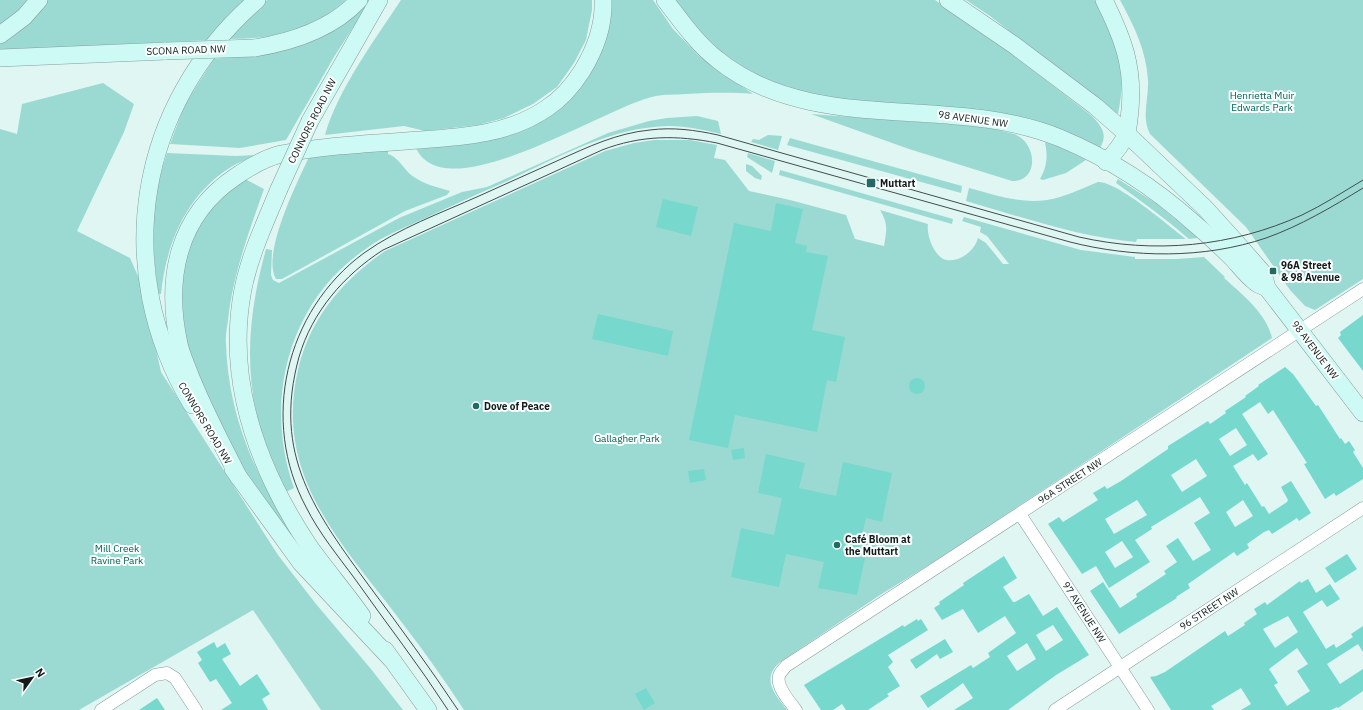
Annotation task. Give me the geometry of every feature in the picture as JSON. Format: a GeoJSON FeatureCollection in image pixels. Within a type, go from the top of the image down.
{"type":"FeatureCollection","features":[{"type":"Feature","properties":{"kind":"main road"},"geometry":{"type":"LineString","coordinates":[[0,35],[24,17],[39,0]]}},
{"type":"Feature","properties":{"kind":"main road","name":"CONNORS ROAD NW"},"geometry":{"type":"LineString","coordinates":[[257,0],[211,47],[193,72],[170,116],[158,149],[146,212],[148,289],[169,357],[191,403],[239,478],[301,563],[391,659]]}},
{"type":"Feature","properties":{"kind":"main road","name":"SCONA ROAD NW"},"geometry":{"type":"LineString","coordinates":[[0,58],[254,48],[300,38],[338,17],[359,0]]}},
{"type":"Feature","properties":{"kind":"main road","name":"CONNORS ROAD NW"},"geometry":{"type":"LineString","coordinates":[[379,0],[310,121],[279,188],[252,257],[243,287],[238,336],[243,394],[253,435],[263,462],[288,512],[310,548],[361,615],[428,710]]}},
{"type":"Feature","properties":{"kind":"main road"},"geometry":{"type":"LineString","coordinates":[[239,478],[194,385],[179,346],[173,293],[176,267],[187,229],[198,212],[212,194],[226,182],[243,171],[279,155],[339,146],[454,137],[491,132],[524,121],[548,108],[562,97],[578,77],[595,47],[602,20],[603,0]]}},
{"type":"Feature","properties":{"kind":"main road","name":"98 AVENUE NW"},"geometry":{"type":"LineString","coordinates":[[665,0],[686,28],[717,60],[741,76],[800,100],[841,107],[950,114],[990,119],[1059,137],[1106,162],[1171,204],[1211,238],[1255,283],[1267,288]]}},
{"type":"Feature","properties":{"kind":"main road","name":"98 AVENUE NW"},"geometry":{"type":"LineString","coordinates":[[948,0],[1021,50],[1096,106],[1160,164],[1229,235],[1263,273],[1267,288],[1363,413]]}},
{"type":"Feature","properties":{"kind":"main road"},"geometry":{"type":"LineString","coordinates":[[1104,0],[1118,28],[1128,59],[1132,90],[1127,134],[1115,153],[1106,162]]}},
{"type":"Feature","properties":{"kind":"street","name":"96A STREET NW"},"geometry":{"type":"LineString","coordinates":[[796,710],[780,687],[779,674],[786,666],[1363,289]]}},
{"type":"Feature","properties":{"kind":"street","name":"96 STREET NW"},"geometry":{"type":"LineString","coordinates":[[1055,710],[1363,508]]}},
{"type":"Feature","properties":{"kind":"street","name":"97 AVENUE NW"},"geometry":{"type":"LineString","coordinates":[[1020,514],[1148,710]]}},
{"type":"Feature","properties":{"kind":"street"},"geometry":{"type":"LineString","coordinates":[[101,710],[155,675],[167,673],[175,678],[196,710]]}},
{"type":"Feature","properties":{"kind":"green space"},"geometry":{"type":"Polygon","coordinates":[[[0,0],[31,0],[0,29],[0,0]]]}},
{"type":"Feature","properties":{"kind":"green space"},"geometry":{"type":"Polygon","coordinates":[[[45,0],[246,0],[211,40],[0,50],[0,42],[45,0]]]}},
{"type":"Feature","properties":{"kind":"green space"},"geometry":{"type":"Polygon","coordinates":[[[267,0],[346,0],[333,11],[319,19],[291,31],[277,35],[246,39],[229,39],[242,22],[267,0]]]}},
{"type":"Feature","properties":{"kind":"green space"},"geometry":{"type":"Polygon","coordinates":[[[401,0],[592,0],[592,10],[586,40],[574,63],[557,87],[533,104],[504,118],[478,125],[425,131],[404,126],[325,135],[338,101],[358,65],[401,0]]]}},
{"type":"Feature","properties":{"kind":"green space"},"geometry":{"type":"Polygon","coordinates":[[[611,0],[653,0],[673,29],[699,56],[753,94],[711,93],[656,96],[633,103],[530,149],[493,162],[460,168],[433,165],[416,148],[469,144],[500,138],[523,130],[544,119],[564,105],[580,88],[593,69],[603,47],[609,24],[611,0]]]}},
{"type":"Feature","properties":{"kind":"green space"},"geometry":{"type":"Polygon","coordinates":[[[676,0],[935,0],[1003,47],[1092,116],[1101,127],[1104,139],[1100,148],[1041,124],[1004,114],[968,109],[854,100],[816,95],[780,85],[747,70],[717,48],[695,25],[676,0]]]}},
{"type":"Feature","properties":{"kind":"green space"},"geometry":{"type":"Polygon","coordinates":[[[966,0],[1095,0],[1114,42],[1121,68],[1122,82],[1118,114],[990,16],[966,0]]]}},
{"type":"Feature","properties":{"kind":"green space","name":"Henrietta Muir Edwards Park"},"geometry":{"type":"Polygon","coordinates":[[[1120,0],[1363,0],[1363,279],[1315,310],[1305,306],[1290,290],[1246,227],[1150,134],[1146,121],[1148,80],[1145,58],[1134,29],[1120,0]]]}},
{"type":"Feature","properties":{"kind":"green space"},"geometry":{"type":"Polygon","coordinates":[[[365,5],[366,7],[334,57],[286,140],[240,148],[170,144],[185,104],[214,59],[275,52],[365,5]]]}},
{"type":"Feature","properties":{"kind":"green space","name":"Mill Creek Ravine Park"},"geometry":{"type":"Polygon","coordinates":[[[103,83],[134,104],[124,132],[77,231],[130,258],[141,283],[161,372],[278,555],[403,710],[321,710],[253,610],[79,710],[0,710],[0,129],[17,134],[22,104],[103,83]]]}},
{"type":"Feature","properties":{"kind":"green space"},"geometry":{"type":"Polygon","coordinates":[[[811,114],[955,124],[1003,131],[1014,134],[1028,145],[1032,161],[1031,169],[1021,180],[1012,181],[909,149],[811,114]]]}},
{"type":"Feature","properties":{"kind":"green space"},"geometry":{"type":"Polygon","coordinates":[[[697,116],[718,121],[721,134],[689,127],[669,126],[625,132],[604,138],[583,146],[388,235],[367,248],[340,270],[318,296],[301,324],[289,355],[283,388],[281,421],[285,455],[294,488],[284,493],[271,462],[261,431],[254,402],[251,373],[250,344],[253,313],[258,282],[266,249],[272,250],[271,275],[273,280],[279,283],[399,218],[462,192],[487,187],[608,133],[649,121],[697,116]]]}},
{"type":"Feature","properties":{"kind":"green space"},"geometry":{"type":"Polygon","coordinates":[[[768,135],[782,136],[778,150],[751,142],[753,139],[759,140],[768,135]]]}},
{"type":"Feature","properties":{"kind":"green space"},"geometry":{"type":"Polygon","coordinates":[[[790,138],[962,186],[961,193],[787,145],[790,138]]]}},
{"type":"Feature","properties":{"kind":"green space","name":"Gallagher Park"},"geometry":{"type":"Polygon","coordinates":[[[654,140],[690,140],[717,145],[714,158],[725,160],[749,191],[846,215],[855,239],[884,246],[886,227],[880,210],[928,224],[928,234],[932,246],[939,256],[947,260],[957,259],[967,254],[974,247],[978,238],[986,243],[1003,264],[1009,264],[987,236],[980,232],[981,227],[962,221],[964,217],[1081,250],[1135,257],[1135,259],[1177,259],[1204,257],[1253,305],[1265,321],[1272,338],[779,663],[771,675],[770,681],[774,693],[787,710],[464,710],[419,645],[337,537],[319,508],[305,477],[296,444],[293,409],[298,370],[303,351],[319,317],[330,302],[355,275],[385,251],[605,151],[634,143],[654,140]]]}},
{"type":"Feature","properties":{"kind":"green space"},"geometry":{"type":"Polygon","coordinates":[[[1046,142],[1061,147],[1086,160],[1066,173],[1043,180],[1040,179],[1046,161],[1046,142]]]}},
{"type":"Feature","properties":{"kind":"green space"},"geometry":{"type":"Polygon","coordinates":[[[388,149],[388,154],[394,157],[411,175],[420,181],[450,191],[447,195],[405,211],[282,279],[276,279],[273,268],[273,253],[277,236],[290,200],[309,157],[388,149]]]}},
{"type":"Feature","properties":{"kind":"green space"},"geometry":{"type":"Polygon","coordinates":[[[167,153],[236,156],[256,155],[234,165],[215,178],[190,206],[173,239],[161,294],[158,294],[153,224],[157,190],[167,153]]]}},
{"type":"Feature","properties":{"kind":"green space"},"geometry":{"type":"Polygon","coordinates":[[[748,153],[775,161],[772,173],[747,157],[748,153]]]}},
{"type":"Feature","properties":{"kind":"green space"},"geometry":{"type":"Polygon","coordinates":[[[746,164],[752,166],[762,176],[761,180],[755,178],[746,171],[746,164]]]}},
{"type":"Feature","properties":{"kind":"green space"},"geometry":{"type":"Polygon","coordinates":[[[780,170],[953,219],[952,224],[779,175],[780,170]]]}},
{"type":"Feature","properties":{"kind":"green space"},"geometry":{"type":"Polygon","coordinates":[[[245,179],[264,189],[242,253],[230,303],[226,338],[228,373],[233,400],[249,450],[271,498],[299,546],[295,549],[271,514],[221,431],[200,385],[186,339],[180,293],[187,250],[212,205],[230,189],[245,179]]]}},
{"type":"Feature","properties":{"kind":"green space"},"geometry":{"type":"Polygon","coordinates":[[[1118,179],[1157,204],[1198,238],[1189,239],[1116,183],[1118,179]]]}},
{"type":"Feature","properties":{"kind":"green space"},"geometry":{"type":"Polygon","coordinates":[[[1098,182],[1107,184],[1130,196],[1186,239],[1137,239],[1136,242],[1093,236],[1050,226],[966,201],[969,188],[1014,199],[1037,201],[1060,197],[1098,182]]]}},
{"type":"Feature","properties":{"kind":"building"},"geometry":{"type":"Polygon","coordinates":[[[663,199],[698,207],[691,236],[656,227],[663,199]]]}},
{"type":"Feature","properties":{"kind":"building"},"geometry":{"type":"Polygon","coordinates":[[[776,203],[803,209],[795,243],[807,246],[806,252],[828,256],[812,330],[845,337],[836,382],[827,380],[817,432],[735,415],[728,448],[689,440],[734,223],[771,231],[776,203]]]}},
{"type":"Feature","properties":{"kind":"building"},"geometry":{"type":"Polygon","coordinates":[[[598,314],[673,331],[668,356],[592,339],[598,314]]]}},
{"type":"Feature","properties":{"kind":"building"},"geometry":{"type":"Polygon","coordinates":[[[1363,315],[1363,371],[1338,338],[1341,335],[1340,332],[1363,315]]]}},
{"type":"Feature","properties":{"kind":"building"},"geometry":{"type":"Polygon","coordinates":[[[1285,367],[1293,374],[1316,406],[1318,405],[1340,439],[1341,438],[1345,444],[1349,441],[1355,450],[1353,452],[1363,468],[1363,479],[1336,496],[1334,493],[1325,499],[1304,464],[1307,463],[1273,410],[1268,414],[1260,402],[1242,414],[1268,454],[1258,461],[1253,454],[1233,466],[1245,485],[1247,483],[1262,507],[1264,506],[1269,514],[1287,502],[1288,500],[1281,487],[1291,481],[1311,513],[1299,521],[1297,518],[1272,534],[1269,530],[1264,532],[1247,544],[1249,548],[1237,556],[1234,552],[1188,584],[1190,588],[1176,597],[1177,598],[1119,634],[1090,591],[1103,582],[1120,608],[1137,597],[1136,594],[1166,574],[1164,571],[1177,562],[1166,546],[1178,538],[1193,561],[1211,550],[1194,523],[1210,513],[1200,497],[1151,527],[1152,529],[1135,540],[1150,562],[1109,588],[1096,566],[1082,574],[1048,524],[1059,517],[1063,522],[1098,500],[1093,493],[1105,486],[1107,489],[1121,481],[1168,449],[1168,446],[1208,421],[1210,424],[1226,413],[1225,411],[1246,397],[1245,396],[1259,386],[1258,385],[1285,367]],[[1236,428],[1219,439],[1230,456],[1247,445],[1236,428]],[[1196,459],[1171,475],[1182,492],[1207,476],[1196,459]],[[1137,500],[1105,519],[1114,534],[1147,515],[1137,500]],[[1243,500],[1226,512],[1235,527],[1253,516],[1243,500]],[[1122,541],[1105,552],[1115,568],[1133,557],[1122,541]]]}},
{"type":"Feature","properties":{"kind":"building"},"geometry":{"type":"Polygon","coordinates":[[[917,378],[924,383],[925,386],[920,393],[917,394],[910,389],[909,386],[914,379],[917,378]]]}},
{"type":"Feature","properties":{"kind":"building"},"geometry":{"type":"Polygon","coordinates":[[[744,448],[745,458],[733,460],[731,450],[744,448]]]}},
{"type":"Feature","properties":{"kind":"building"},"geometry":{"type":"Polygon","coordinates":[[[766,454],[805,463],[799,488],[836,496],[843,462],[892,473],[882,522],[866,518],[857,556],[865,558],[857,595],[818,588],[824,562],[786,554],[779,587],[731,577],[741,528],[774,535],[782,498],[758,493],[766,454]]]}},
{"type":"Feature","properties":{"kind":"building"},"geometry":{"type":"Polygon","coordinates":[[[704,469],[706,480],[690,483],[688,471],[704,469]]]}},
{"type":"Feature","properties":{"kind":"building"},"geometry":{"type":"Polygon","coordinates":[[[1347,554],[1357,569],[1335,583],[1325,568],[1347,554]]]}},
{"type":"Feature","properties":{"kind":"building"},"geometry":{"type":"Polygon","coordinates":[[[1004,556],[1017,578],[1003,587],[1013,602],[1029,594],[1043,616],[1057,607],[1089,655],[1056,675],[1008,710],[954,710],[973,698],[963,683],[928,708],[920,696],[971,665],[973,668],[990,657],[988,653],[1016,633],[1005,616],[978,633],[963,609],[942,620],[934,608],[940,604],[939,602],[964,585],[963,583],[1004,556]],[[1053,625],[1036,635],[1046,651],[1063,640],[1053,625]],[[1027,643],[1007,656],[1017,671],[1036,659],[1027,643]]]}},
{"type":"Feature","properties":{"kind":"building"},"geometry":{"type":"Polygon","coordinates":[[[1308,579],[1316,593],[1330,584],[1340,599],[1327,607],[1322,600],[1303,612],[1326,649],[1334,644],[1336,648],[1353,637],[1351,634],[1363,626],[1363,652],[1358,644],[1327,664],[1340,684],[1363,669],[1363,691],[1338,708],[1337,707],[1331,710],[1241,710],[1251,704],[1241,688],[1211,706],[1214,710],[1171,710],[1150,677],[1165,672],[1225,631],[1228,636],[1245,625],[1244,623],[1257,614],[1254,609],[1265,602],[1267,605],[1300,581],[1301,583],[1308,579]],[[1288,616],[1263,629],[1275,648],[1298,632],[1288,616]],[[1297,648],[1269,669],[1278,683],[1274,685],[1287,706],[1310,691],[1297,671],[1308,664],[1297,648]]]}},
{"type":"Feature","properties":{"kind":"building"},"geometry":{"type":"Polygon","coordinates":[[[917,619],[918,621],[921,619],[928,630],[888,655],[893,662],[888,667],[900,686],[887,694],[889,696],[868,710],[846,710],[842,704],[833,710],[821,710],[804,685],[903,625],[904,627],[917,619]]]}},
{"type":"Feature","properties":{"kind":"building"},"geometry":{"type":"Polygon","coordinates":[[[945,639],[953,652],[940,659],[937,654],[916,669],[910,660],[945,639]]]}},
{"type":"Feature","properties":{"kind":"building"},"geometry":{"type":"Polygon","coordinates":[[[214,642],[217,648],[225,643],[231,654],[222,659],[240,686],[257,674],[270,694],[262,699],[268,710],[221,710],[232,703],[216,679],[210,682],[198,663],[202,660],[197,652],[214,642]]]}},
{"type":"Feature","properties":{"kind":"building"},"geometry":{"type":"Polygon","coordinates":[[[646,688],[655,703],[644,710],[635,694],[646,688]]]}},
{"type":"Feature","properties":{"kind":"building"},"geometry":{"type":"Polygon","coordinates":[[[157,698],[165,710],[139,710],[157,698]]]}},
{"type":"Feature","properties":{"kind":"tram line"},"geometry":{"type":"LineString","coordinates":[[448,710],[414,660],[317,526],[306,507],[292,474],[285,439],[283,404],[288,370],[299,336],[315,305],[337,277],[364,253],[377,244],[420,222],[614,137],[659,129],[684,130],[718,135],[1079,237],[1136,245],[1164,246],[1192,244],[1220,241],[1248,234],[1275,226],[1302,215],[1363,180]]}},
{"type":"Feature","properties":{"kind":"tram line"},"geometry":{"type":"LineString","coordinates":[[458,710],[332,533],[316,507],[304,481],[295,453],[291,424],[292,392],[299,357],[305,341],[312,325],[331,296],[355,271],[383,250],[602,150],[631,141],[659,138],[702,140],[717,143],[1070,242],[1118,251],[1143,253],[1168,254],[1218,250],[1266,238],[1303,222],[1363,188]]}},
{"type":"Feature","properties":{"kind":"place","name":"Muttart"},"geometry":{"type":"Point","coordinates":[871,183]}},
{"type":"Feature","properties":{"kind":"place","name":"96A Street & 98 Avenue"},"geometry":{"type":"Point","coordinates":[1273,271]}},
{"type":"Feature","properties":{"kind":"place","name":"Dove of Peace"},"geometry":{"type":"Point","coordinates":[476,406]}},
{"type":"Feature","properties":{"kind":"place","name":"Café Bloom at the Muttart"},"geometry":{"type":"Point","coordinates":[837,545]}}]}
